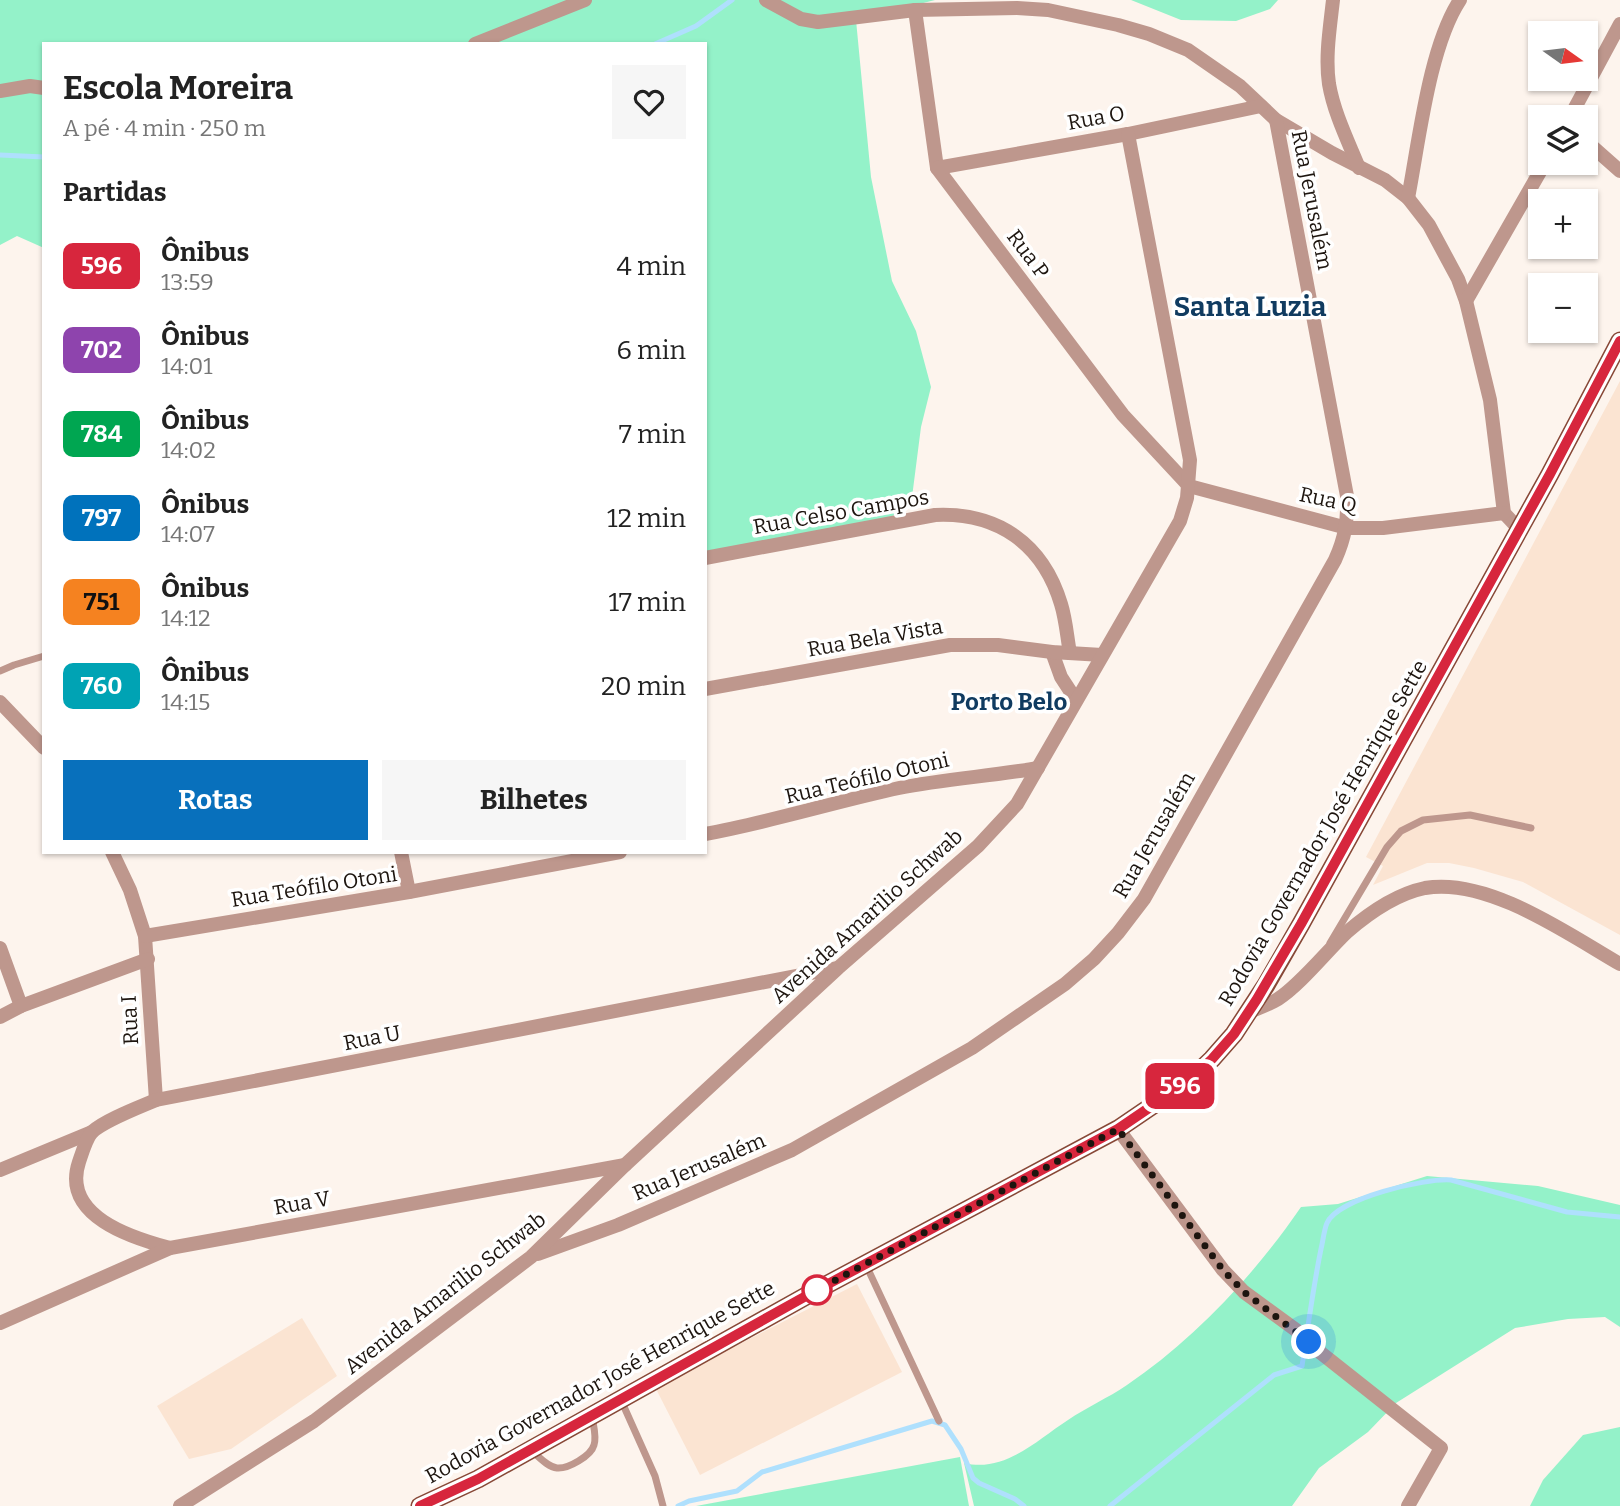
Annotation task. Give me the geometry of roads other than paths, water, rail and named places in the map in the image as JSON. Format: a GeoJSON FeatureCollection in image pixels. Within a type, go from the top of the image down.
{"type":"FeatureCollection","features":[{"type":"Feature","properties":{"kind":"main road","name":"Rodovia Governador José Henrique Sette"},"geometry":{"type":"LineString","coordinates":[[420,1506],[478,1479],[866,1264],[1118,1129],[1190,1080],[1220,1051],[1248,1012],[1295,934],[1520,528],[1620,341]]}},
{"type":"Feature","properties":{"kind":"street"},"geometry":{"type":"LineString","coordinates":[[480,42],[585,0]]}},
{"type":"Feature","properties":{"kind":"street"},"geometry":{"type":"LineString","coordinates":[[766,0],[801,19],[817,22],[915,10],[1017,8],[1048,9],[1118,24],[1188,50],[1223,72],[1276,120],[1385,180],[1408,198],[1436,237],[1458,279],[1466,301],[1490,400],[1504,513],[1520,528]]}},
{"type":"Feature","properties":{"kind":"street"},"geometry":{"type":"LineString","coordinates":[[1334,0],[1330,24],[1329,83],[1337,115],[1359,168]]}},
{"type":"Feature","properties":{"kind":"street"},"geometry":{"type":"LineString","coordinates":[[1408,198],[1436,55],[1460,0]]}},
{"type":"Feature","properties":{"kind":"street","name":"Rua P"},"geometry":{"type":"LineString","coordinates":[[915,10],[937,168],[1123,415],[1188,486]]}},
{"type":"Feature","properties":{"kind":"street"},"geometry":{"type":"LineString","coordinates":[[1576,105],[1620,24]]}},
{"type":"Feature","properties":{"kind":"street"},"geometry":{"type":"LineString","coordinates":[[0,91],[30,86],[42,88]]}},
{"type":"Feature","properties":{"kind":"street","name":"Rua O"},"geometry":{"type":"LineString","coordinates":[[937,168],[1128,134],[1261,106]]}},
{"type":"Feature","properties":{"kind":"street","name":"Rua Jerusalém"},"geometry":{"type":"LineString","coordinates":[[531,1256],[618,1225],[792,1150],[972,1048],[1065,984],[1094,959],[1144,899],[1335,560],[1347,528],[1347,496],[1276,120]]}},
{"type":"Feature","properties":{"kind":"street","name":"Avenida Amarilio Schwab"},"geometry":{"type":"LineString","coordinates":[[180,1506],[314,1422],[531,1256],[838,968],[978,846],[1017,804],[1180,521],[1188,486],[1188,446],[1128,134]]}},
{"type":"Feature","properties":{"kind":"street"},"geometry":{"type":"LineString","coordinates":[[1598,152],[1620,172]]}},
{"type":"Feature","properties":{"kind":"street"},"geometry":{"type":"LineString","coordinates":[[1466,301],[1538,175]]}},
{"type":"Feature","properties":{"kind":"street","name":"Rua Q"},"geometry":{"type":"LineString","coordinates":[[1188,486],[1347,528],[1383,528],[1504,513]]}},
{"type":"Feature","properties":{"kind":"street","name":"Rua Celso Campos"},"geometry":{"type":"LineString","coordinates":[[707,558],[935,515],[973,516],[1007,530],[1023,541],[1042,562],[1062,607],[1070,653]]}},
{"type":"Feature","properties":{"kind":"street","name":"Rua Bela Vista"},"geometry":{"type":"LineString","coordinates":[[707,689],[950,645],[998,645],[1102,655]]}},
{"type":"Feature","properties":{"kind":"street"},"geometry":{"type":"LineString","coordinates":[[1052,652],[1061,677],[1076,700]]}},
{"type":"Feature","properties":{"kind":"street"},"geometry":{"type":"LineString","coordinates":[[0,702],[42,746]]}},
{"type":"Feature","properties":{"kind":"street","name":"Rua Teófilo Otoni"},"geometry":{"type":"LineString","coordinates":[[707,834],[766,823],[928,783],[1038,768]]}},
{"type":"Feature","properties":{"kind":"street"},"geometry":{"type":"LineString","coordinates":[[113,854],[130,890],[145,936]]}},
{"type":"Feature","properties":{"kind":"street"},"geometry":{"type":"LineString","coordinates":[[401,854],[409,892]]}},
{"type":"Feature","properties":{"kind":"street","name":"Rua Teófilo Otoni"},"geometry":{"type":"LineString","coordinates":[[145,936],[409,892],[609,854]]}},
{"type":"Feature","properties":{"kind":"street"},"geometry":{"type":"LineString","coordinates":[[1248,1012],[1279,999],[1320,958],[1376,909],[1403,895],[1426,888],[1448,887],[1472,891],[1521,909],[1620,964]]}},
{"type":"Feature","properties":{"kind":"street","name":"Rua I"},"geometry":{"type":"LineString","coordinates":[[145,936],[156,1100]]}},
{"type":"Feature","properties":{"kind":"street"},"geometry":{"type":"LineString","coordinates":[[0,948],[21,1006]]}},
{"type":"Feature","properties":{"kind":"street"},"geometry":{"type":"LineString","coordinates":[[0,1017],[21,1006],[148,959]]}},
{"type":"Feature","properties":{"kind":"street","name":"Rua U"},"geometry":{"type":"LineString","coordinates":[[0,1170],[92,1132],[156,1100],[838,968]]}},
{"type":"Feature","properties":{"kind":"street"},"geometry":{"type":"LineString","coordinates":[[1118,1129],[1223,1270],[1253,1299],[1296,1330],[1440,1448],[1408,1506]]}},
{"type":"Feature","properties":{"kind":"street"},"geometry":{"type":"LineString","coordinates":[[92,1132],[77,1167],[76,1182],[80,1196],[89,1210],[115,1229],[132,1237],[170,1248]]}},
{"type":"Feature","properties":{"kind":"street","name":"Rua V"},"geometry":{"type":"LineString","coordinates":[[0,1323],[170,1248],[625,1165]]}},
{"type":"Feature","properties":{"kind":"lane"},"geometry":{"type":"LineString","coordinates":[[0,671],[42,657]]}},
{"type":"Feature","properties":{"kind":"lane"},"geometry":{"type":"LineString","coordinates":[[1320,958],[1387,847],[1401,831],[1423,820],[1471,815],[1531,828]]}},
{"type":"Feature","properties":{"kind":"lane"},"geometry":{"type":"LineString","coordinates":[[866,1264],[939,1421]]}},
{"type":"Feature","properties":{"kind":"lane"},"geometry":{"type":"LineString","coordinates":[[620,1399],[655,1476],[663,1506]]}},
{"type":"Feature","properties":{"kind":"lane"},"geometry":{"type":"LineString","coordinates":[[530,1450],[549,1465],[565,1467],[594,1448],[592,1415]]}},
{"type":"Feature","properties":{"kind":"waterway"},"geometry":{"type":"LineString","coordinates":[[660,42],[696,26],[732,0]]}},
{"type":"Feature","properties":{"kind":"waterway"},"geometry":{"type":"LineString","coordinates":[[0,155],[42,157]]}},
{"type":"Feature","properties":{"kind":"waterway"},"geometry":{"type":"LineString","coordinates":[[1110,1506],[1274,1375],[1302,1366],[1325,1229],[1334,1214],[1347,1205],[1403,1186],[1451,1180],[1567,1212],[1620,1217]]}},
{"type":"Feature","properties":{"kind":"waterway"},"geometry":{"type":"LineString","coordinates":[[678,1506],[689,1501],[737,1491],[762,1472],[932,1421],[945,1425],[961,1449],[973,1478],[1024,1506]]}},
{"type":"Feature","properties":{"kind":"district","name":"Santa Luzia"},"geometry":{"type":"Point","coordinates":[1250,306]}},
{"type":"Feature","properties":{"kind":"district","name":"Porto Belo"},"geometry":{"type":"Point","coordinates":[1009,702]}}]}
